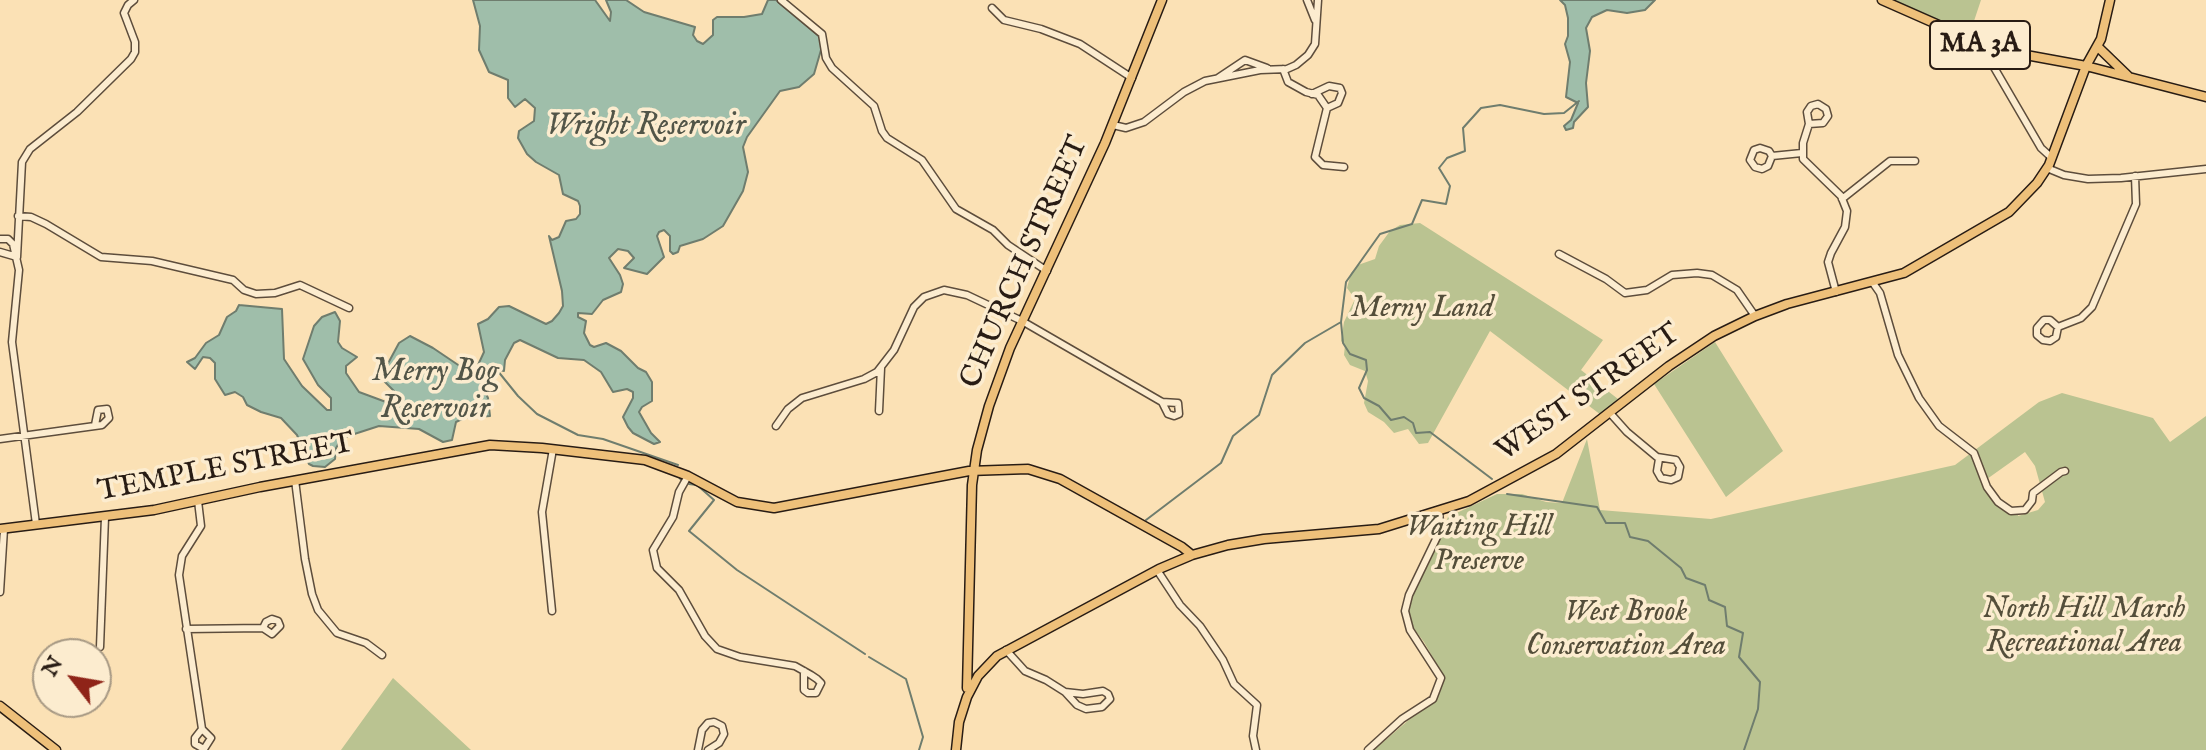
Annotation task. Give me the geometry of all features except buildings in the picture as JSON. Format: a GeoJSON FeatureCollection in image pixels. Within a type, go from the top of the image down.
{"type":"FeatureCollection","features":[{"type":"Feature","properties":{"kind":"main road","name":"CHURCH STREET"},"geometry":{"type":"LineString","coordinates":[[967,697],[973,470],[989,406],[1022,321],[1113,125],[1162,0]]}},
{"type":"Feature","properties":{"kind":"main road","name":"MA 3A"},"geometry":{"type":"LineString","coordinates":[[1882,0],[1981,45],[2086,66],[2206,97]]}},
{"type":"Feature","properties":{"kind":"main road","name":"WEST STREET"},"geometry":{"type":"LineString","coordinates":[[956,750],[959,722],[967,697],[987,666],[1005,650],[1077,615],[1157,570],[1192,555],[1264,539],[1365,532],[1439,512],[1489,492],[1556,454],[1692,350],[1755,316],[1787,304],[1873,283],[1917,267],[2009,212],[2037,183],[2052,158],[2086,66],[2098,47],[2110,0]]}},
{"type":"Feature","properties":{"kind":"main road"},"geometry":{"type":"LineString","coordinates":[[2098,47],[2129,77]]}},
{"type":"Feature","properties":{"kind":"main road","name":"TEMPLE STREET"},"geometry":{"type":"LineString","coordinates":[[2,529],[105,517],[198,501],[475,446],[513,445],[628,457],[657,464],[688,476],[737,502],[774,508],[973,470],[1023,468],[1047,474],[1192,555]]}},
{"type":"Feature","properties":{"kind":"main road"},"geometry":{"type":"LineString","coordinates":[[969,669],[987,666]]}},
{"type":"Feature","properties":{"kind":"main road"},"geometry":{"type":"LineString","coordinates":[[0,706],[56,750]]}},
{"type":"Feature","properties":{"kind":"street"},"geometry":{"type":"LineString","coordinates":[[36,524],[12,342],[19,286],[20,169],[28,152],[77,112],[135,52],[135,42],[124,18],[128,5],[134,0]]}},
{"type":"Feature","properties":{"kind":"street"},"geometry":{"type":"LineString","coordinates":[[781,0],[822,34],[830,64],[874,106],[887,138],[926,164],[956,209],[993,230],[1008,245],[1047,271]]}},
{"type":"Feature","properties":{"kind":"street"},"geometry":{"type":"LineString","coordinates":[[1307,0],[1317,24]]}},
{"type":"Feature","properties":{"kind":"street"},"geometry":{"type":"LineString","coordinates":[[1218,78],[1296,65],[1308,55],[1317,38],[1318,0]]}},
{"type":"Feature","properties":{"kind":"street"},"geometry":{"type":"LineString","coordinates":[[992,8],[1004,20],[1041,29],[1080,44],[1132,78]]}},
{"type":"Feature","properties":{"kind":"street"},"geometry":{"type":"LineString","coordinates":[[1981,45],[2041,148],[2052,158]]}},
{"type":"Feature","properties":{"kind":"street"},"geometry":{"type":"LineString","coordinates":[[1113,125],[1126,128],[1144,122],[1184,92],[1218,78],[1245,60],[1271,69]]}},
{"type":"Feature","properties":{"kind":"street"},"geometry":{"type":"LineString","coordinates":[[1283,69],[1294,86],[1322,99],[1327,108],[1315,157],[1323,165],[1344,167]]}},
{"type":"Feature","properties":{"kind":"street"},"geometry":{"type":"LineString","coordinates":[[1312,94],[1329,86],[1340,88],[1342,93],[1338,103],[1327,108]]}},
{"type":"Feature","properties":{"kind":"street"},"geometry":{"type":"LineString","coordinates":[[1809,124],[1803,159],[1842,199],[1847,211],[1847,222],[1828,262],[1836,292]]}},
{"type":"Feature","properties":{"kind":"street"},"geometry":{"type":"LineString","coordinates":[[1772,156],[1802,153]]}},
{"type":"Feature","properties":{"kind":"street"},"geometry":{"type":"LineString","coordinates":[[1842,199],[1890,161],[1915,161]]}},
{"type":"Feature","properties":{"kind":"street"},"geometry":{"type":"LineString","coordinates":[[2047,168],[2088,179],[2206,169]]}},
{"type":"Feature","properties":{"kind":"street"},"geometry":{"type":"LineString","coordinates":[[2058,327],[2081,318],[2093,305],[2136,204],[2135,176]]}},
{"type":"Feature","properties":{"kind":"street"},"geometry":{"type":"LineString","coordinates":[[18,216],[31,217],[46,224],[101,257],[166,264],[233,280],[244,290],[256,294],[275,293],[300,285],[349,308]]}},
{"type":"Feature","properties":{"kind":"street"},"geometry":{"type":"LineString","coordinates":[[0,239],[11,242],[17,257]]}},
{"type":"Feature","properties":{"kind":"street"},"geometry":{"type":"LineString","coordinates":[[0,252],[17,257]]}},
{"type":"Feature","properties":{"kind":"street"},"geometry":{"type":"LineString","coordinates":[[1559,254],[1625,293],[1647,290],[1672,275],[1712,275],[1737,290],[1755,316]]}},
{"type":"Feature","properties":{"kind":"street"},"geometry":{"type":"LineString","coordinates":[[1873,283],[1880,293],[1898,355],[1919,398],[1939,426],[1974,453],[1987,487],[1998,502],[2011,511],[2025,510],[2032,501],[2033,493],[2065,471]]}},
{"type":"Feature","properties":{"kind":"street"},"geometry":{"type":"LineString","coordinates":[[776,426],[788,409],[802,398],[864,379],[881,368],[894,350],[914,307],[932,293],[947,290],[1022,321],[1162,402]]}},
{"type":"Feature","properties":{"kind":"street"},"geometry":{"type":"LineString","coordinates":[[879,411],[881,368]]}},
{"type":"Feature","properties":{"kind":"street"},"geometry":{"type":"LineString","coordinates":[[1610,413],[1659,459]]}},
{"type":"Feature","properties":{"kind":"street"},"geometry":{"type":"LineString","coordinates":[[0,439],[95,425]]}},
{"type":"Feature","properties":{"kind":"street"},"geometry":{"type":"LineString","coordinates":[[552,611],[542,512],[553,449]]}},
{"type":"Feature","properties":{"kind":"street"},"geometry":{"type":"LineString","coordinates":[[688,476],[679,492],[673,517],[653,550],[657,568],[679,590],[705,636],[717,649],[740,657],[788,664],[804,671]]}},
{"type":"Feature","properties":{"kind":"street"},"geometry":{"type":"LineString","coordinates":[[295,480],[305,559],[318,610],[337,633],[366,643],[382,655]]}},
{"type":"Feature","properties":{"kind":"street"},"geometry":{"type":"LineString","coordinates":[[198,501],[201,528],[182,556],[179,571],[202,729]]}},
{"type":"Feature","properties":{"kind":"street"},"geometry":{"type":"LineString","coordinates":[[1368,750],[1402,719],[1433,699],[1441,678],[1410,630],[1405,611],[1409,595],[1437,537],[1439,512]]}},
{"type":"Feature","properties":{"kind":"street"},"geometry":{"type":"LineString","coordinates":[[100,638],[105,517]]}},
{"type":"Feature","properties":{"kind":"street"},"geometry":{"type":"LineString","coordinates":[[0,592],[2,529]]}},
{"type":"Feature","properties":{"kind":"street"},"geometry":{"type":"LineString","coordinates":[[1157,570],[1223,660],[1234,684],[1257,705],[1253,736],[1256,750]]}},
{"type":"Feature","properties":{"kind":"street"},"geometry":{"type":"LineString","coordinates":[[186,629],[263,628]]}},
{"type":"Feature","properties":{"kind":"street"},"geometry":{"type":"LineString","coordinates":[[1005,650],[1025,671],[1065,692],[1077,705],[1086,709],[1102,707],[1110,699],[1103,691],[1083,694],[1065,692]]}},
{"type":"Feature","properties":{"kind":"street"},"geometry":{"type":"LineString","coordinates":[[698,750],[702,730],[708,723],[714,722],[723,727],[724,734],[719,743],[708,750]]}},
{"type":"Feature","properties":{"kind":"green space"},"geometry":{"type":"Polygon","coordinates":[[[1892,0],[1981,0],[1969,36],[1892,0]]]}},
{"type":"Feature","properties":{"kind":"green space","name":"Merny Land"},"geometry":{"type":"Polygon","coordinates":[[[1420,223],[1603,340],[1581,370],[1618,399],[1601,415],[1490,331],[1428,443],[1419,444],[1408,429],[1394,433],[1368,412],[1364,403],[1368,381],[1365,371],[1350,365],[1341,341],[1344,322],[1355,299],[1347,288],[1351,273],[1358,265],[1375,259],[1379,246],[1390,231],[1400,225],[1420,223]]]}},
{"type":"Feature","properties":{"kind":"green space"},"geometry":{"type":"Polygon","coordinates":[[[1715,342],[1783,451],[1726,497],[1654,384],[1715,342]]]}},
{"type":"Feature","properties":{"kind":"green space"},"geometry":{"type":"Polygon","coordinates":[[[2062,393],[2153,418],[2170,442],[2206,416],[2206,750],[1374,750],[1433,699],[1439,668],[1408,621],[1407,614],[1448,517],[1497,494],[1522,494],[1546,502],[1562,503],[1587,439],[1600,510],[1711,519],[1955,465],[2039,402],[2062,393]],[[2025,452],[1987,479],[1994,495],[2007,506],[2019,509],[2018,516],[2038,510],[2045,502],[2035,466],[2025,452]]]}},
{"type":"Feature","properties":{"kind":"green space"},"geometry":{"type":"Polygon","coordinates":[[[393,678],[471,750],[341,750],[393,678]]]}},
{"type":"Feature","properties":{"kind":"water","name":"Wright Reservoir"},"geometry":{"type":"Polygon","coordinates":[[[473,0],[595,0],[610,21],[611,12],[606,0],[626,0],[644,12],[695,27],[693,35],[703,44],[713,35],[713,20],[717,17],[762,14],[768,0],[776,0],[821,38],[814,74],[799,87],[780,91],[747,137],[743,147],[748,172],[743,191],[723,226],[703,239],[680,246],[678,252],[673,254],[670,251],[670,236],[664,230],[659,232],[657,236],[664,257],[647,274],[624,268],[634,258],[628,251],[618,249],[609,258],[620,275],[623,284],[621,292],[603,300],[592,314],[578,313],[578,317],[586,321],[584,333],[590,345],[594,347],[606,343],[646,372],[652,382],[652,401],[639,412],[660,442],[654,444],[628,427],[623,417],[633,392],[627,389],[613,392],[601,372],[584,360],[558,358],[520,340],[514,343],[505,360],[504,371],[484,369],[478,365],[484,352],[478,324],[488,319],[499,307],[509,306],[546,324],[559,313],[563,306],[562,291],[549,236],[552,240],[559,237],[566,221],[576,219],[580,214],[580,206],[578,201],[563,194],[559,175],[527,154],[518,138],[519,131],[534,121],[535,108],[525,99],[515,107],[508,98],[508,80],[489,72],[479,50],[480,26],[473,0]]]}},
{"type":"Feature","properties":{"kind":"water"},"geometry":{"type":"Polygon","coordinates":[[[1560,0],[1655,0],[1645,10],[1627,13],[1607,10],[1592,17],[1586,28],[1590,51],[1586,83],[1588,107],[1574,122],[1573,128],[1566,130],[1564,126],[1571,120],[1578,103],[1566,97],[1570,62],[1565,44],[1568,18],[1565,5],[1560,0]]]}},
{"type":"Feature","properties":{"kind":"water","name":"Merry Bog Reservoir"},"geometry":{"type":"Polygon","coordinates":[[[239,305],[282,309],[284,359],[302,386],[327,410],[331,410],[331,398],[318,385],[303,359],[314,326],[322,317],[335,312],[340,321],[338,342],[357,357],[346,366],[346,373],[359,392],[386,402],[398,400],[397,394],[385,382],[385,369],[399,343],[410,336],[479,379],[488,398],[490,416],[464,418],[456,422],[452,440],[443,442],[419,429],[379,426],[342,438],[336,448],[335,459],[325,467],[313,466],[309,464],[297,435],[281,418],[247,405],[243,397],[235,392],[225,395],[215,379],[215,363],[210,358],[203,357],[195,369],[187,362],[219,335],[227,317],[239,305]]]}},
{"type":"Feature","properties":{"kind":"waterway"},"geometry":{"type":"LineString","coordinates":[[1492,479],[1430,432],[1416,433],[1413,423],[1404,417],[1391,420],[1379,406],[1364,398],[1359,388],[1367,370],[1366,360],[1350,354],[1343,343],[1341,322],[1346,282],[1380,234],[1412,224],[1422,200],[1446,204],[1450,186],[1439,168],[1447,158],[1465,151],[1463,128],[1481,108],[1500,105],[1544,114],[1564,113],[1579,101]]}},
{"type":"Feature","properties":{"kind":"waterway"},"geometry":{"type":"LineString","coordinates":[[1146,520],[1221,463],[1233,436],[1259,415],[1272,375],[1305,343],[1341,322]]}},
{"type":"Feature","properties":{"kind":"waterway"},"geometry":{"type":"LineString","coordinates":[[497,370],[537,414],[578,435],[603,439],[678,465]]}},
{"type":"Feature","properties":{"kind":"waterway"},"geometry":{"type":"LineString","coordinates":[[689,484],[697,485],[714,500],[689,531],[737,570],[865,654]]}},
{"type":"Feature","properties":{"kind":"waterway"},"geometry":{"type":"LineString","coordinates":[[1507,494],[1597,507],[1606,523],[1625,523],[1630,537],[1648,541],[1681,568],[1686,578],[1705,585],[1709,600],[1725,607],[1727,626],[1743,633],[1739,657],[1760,682],[1758,709],[1744,750]]}},
{"type":"Feature","properties":{"kind":"waterway"},"geometry":{"type":"LineString","coordinates":[[869,657],[906,679],[923,737],[919,750]]}},
{"type":"Feature","properties":{"kind":"park label","name":"Waiting Hill Preserve"},"geometry":{"type":"Point","coordinates":[1479,546]}},
{"type":"Feature","properties":{"kind":"park label","name":"North Hill Marsh Recreational Area"},"geometry":{"type":"Point","coordinates":[2084,628]}},
{"type":"Feature","properties":{"kind":"park label","name":"West Brook Conservation Area"},"geometry":{"type":"Point","coordinates":[1626,631]}}]}
